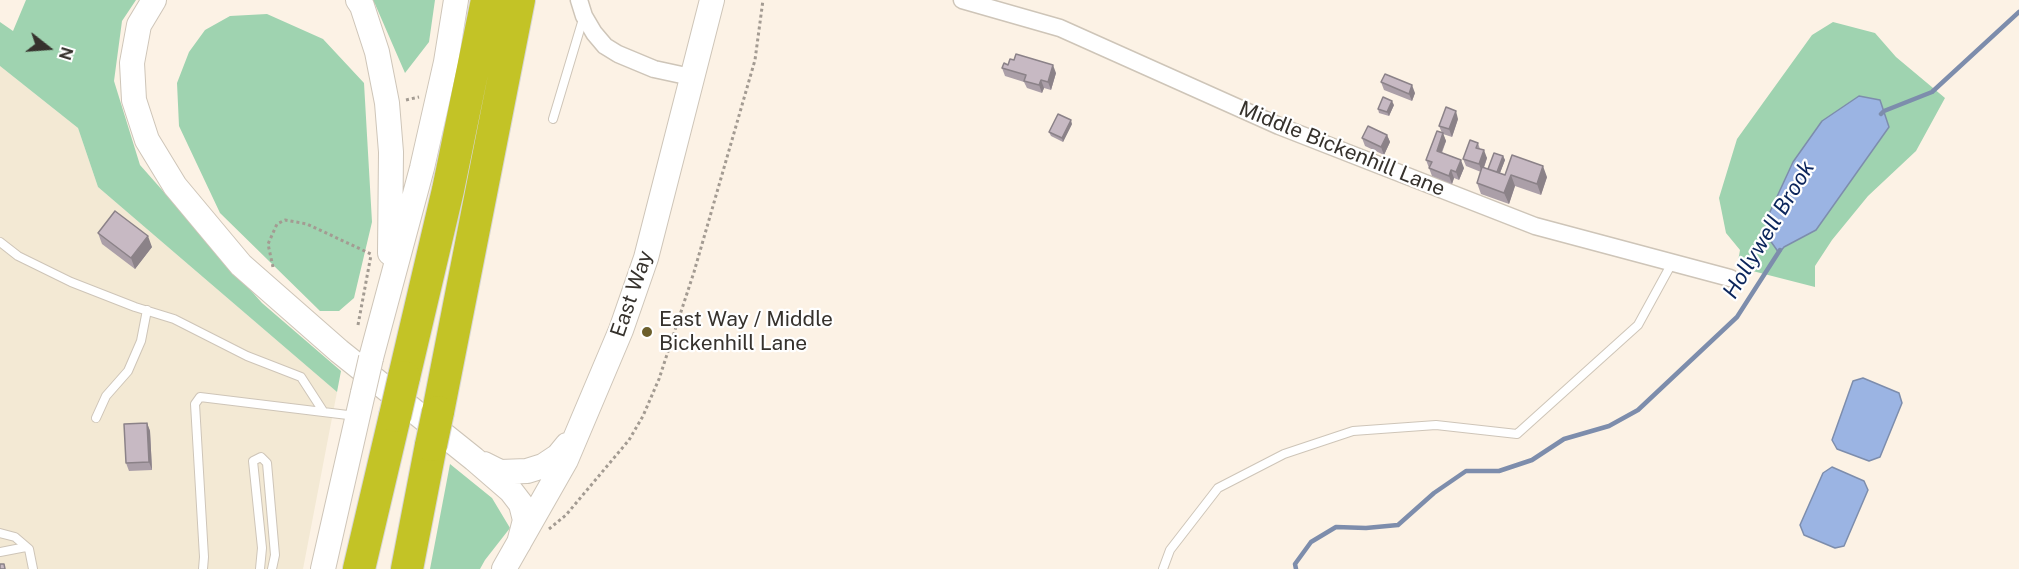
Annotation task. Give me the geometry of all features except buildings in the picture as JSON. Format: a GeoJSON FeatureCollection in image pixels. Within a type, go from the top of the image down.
{"type":"FeatureCollection","features":[{"type":"Feature","properties":{"kind":"highway"},"geometry":{"type":"LineString","coordinates":[[360,569],[448,190],[487,0]]}},
{"type":"Feature","properties":{"kind":"highway"},"geometry":{"type":"LineString","coordinates":[[407,569],[519,0]]}},
{"type":"Feature","properties":{"kind":"street"},"geometry":{"type":"LineString","coordinates":[[154,0],[139,25],[132,63],[134,100],[147,140],[175,186],[241,265],[339,351],[511,491],[521,504],[525,520],[519,543]]}},
{"type":"Feature","properties":{"kind":"street"},"geometry":{"type":"LineString","coordinates":[[358,0],[377,52],[387,103],[391,152],[390,282]]}},
{"type":"Feature","properties":{"kind":"street"},"geometry":{"type":"LineString","coordinates":[[323,569],[371,358],[422,168],[446,62],[456,0]]}},
{"type":"Feature","properties":{"kind":"street","name":"East Way"},"geometry":{"type":"LineString","coordinates":[[504,569],[566,460],[621,330],[646,258],[712,0]]}},
{"type":"Feature","properties":{"kind":"street","name":"Middle Bickenhill Lane"},"geometry":{"type":"LineString","coordinates":[[962,0],[1060,28],[1279,126],[1535,226],[1730,278]]}},
{"type":"Feature","properties":{"kind":"street"},"geometry":{"type":"LineString","coordinates":[[582,8],[594,33],[605,46],[654,69],[691,77]]}},
{"type":"Feature","properties":{"kind":"street"},"geometry":{"type":"LineString","coordinates":[[474,459],[500,472],[527,471],[543,466],[558,456],[575,436]]}},
{"type":"Feature","properties":{"kind":"lane"},"geometry":{"type":"LineString","coordinates":[[553,119],[582,8]]}},
{"type":"Feature","properties":{"kind":"lane"},"geometry":{"type":"LineString","coordinates":[[0,242],[18,256],[71,282],[174,319],[247,356],[301,377],[323,411]]}},
{"type":"Feature","properties":{"kind":"lane"},"geometry":{"type":"LineString","coordinates":[[1163,569],[1170,550],[1218,488],[1284,454],[1353,431],[1436,425],[1517,434],[1638,325],[1672,262]]}},
{"type":"Feature","properties":{"kind":"lane"},"geometry":{"type":"LineString","coordinates":[[96,417],[106,396],[128,371],[141,341],[147,310]]}},
{"type":"Feature","properties":{"kind":"lane"},"geometry":{"type":"LineString","coordinates":[[203,569],[195,404],[200,396],[323,411],[360,404]]}},
{"type":"Feature","properties":{"kind":"lane"},"geometry":{"type":"LineString","coordinates":[[260,569],[262,548],[253,461],[261,457],[267,463],[275,555],[272,569]]}},
{"type":"Feature","properties":{"kind":"lane"},"geometry":{"type":"LineString","coordinates":[[0,533],[15,537],[29,549],[33,569]]}},
{"type":"Feature","properties":{"kind":"lane"},"geometry":{"type":"LineString","coordinates":[[0,552],[26,547]]}},
{"type":"Feature","properties":{"kind":"path"},"geometry":{"type":"LineString","coordinates":[[542,535],[566,515],[629,440],[643,416],[659,379],[694,272],[755,60],[763,0]]}},
{"type":"Feature","properties":{"kind":"path"},"geometry":{"type":"LineString","coordinates":[[274,273],[268,244],[276,224],[285,220],[307,224],[371,254]]}},
{"type":"Feature","properties":{"kind":"shaded area"},"geometry":{"type":"Polygon","coordinates":[[[0,66],[78,128],[98,187],[337,392],[303,569],[0,569],[0,66]]]}},
{"type":"Feature","properties":{"kind":"green space"},"geometry":{"type":"Polygon","coordinates":[[[26,0],[136,0],[122,21],[114,81],[140,165],[262,303],[341,371],[337,392],[98,187],[78,128],[0,66],[0,22],[13,31],[26,0]]]}},
{"type":"Feature","properties":{"kind":"green space"},"geometry":{"type":"Polygon","coordinates":[[[371,0],[435,0],[429,42],[405,73],[375,4],[371,0]]]}},
{"type":"Feature","properties":{"kind":"green space"},"geometry":{"type":"Polygon","coordinates":[[[267,14],[323,39],[364,83],[372,222],[354,298],[339,311],[320,311],[220,213],[179,126],[177,83],[189,52],[205,30],[230,16],[267,14]]]}},
{"type":"Feature","properties":{"kind":"green space"},"geometry":{"type":"Polygon","coordinates":[[[1833,22],[1875,33],[1896,57],[1945,98],[1916,151],[1868,196],[1832,240],[1815,266],[1815,287],[1737,267],[1740,250],[1726,233],[1719,198],[1737,139],[1812,35],[1833,22]],[[1889,127],[1784,247],[1816,230],[1889,127]]]}},
{"type":"Feature","properties":{"kind":"green space"},"geometry":{"type":"Polygon","coordinates":[[[450,464],[492,498],[510,528],[480,569],[430,569],[450,464]]]}},
{"type":"Feature","properties":{"kind":"water"},"geometry":{"type":"Polygon","coordinates":[[[1859,96],[1880,100],[1889,127],[1816,230],[1784,247],[1779,253],[1767,236],[1769,214],[1793,162],[1822,121],[1859,96]]]}},
{"type":"Feature","properties":{"kind":"water"},"geometry":{"type":"Polygon","coordinates":[[[1863,378],[1899,393],[1902,403],[1880,457],[1869,461],[1837,449],[1832,440],[1853,381],[1863,378]]]}},
{"type":"Feature","properties":{"kind":"water"},"geometry":{"type":"Polygon","coordinates":[[[1832,467],[1864,481],[1868,490],[1844,546],[1835,548],[1804,535],[1800,525],[1823,473],[1832,467]]]}},
{"type":"Feature","properties":{"kind":"waterway","name":"Hollywell Brook"},"geometry":{"type":"LineString","coordinates":[[1881,114],[1932,92],[2019,12]]}},
{"type":"Feature","properties":{"kind":"waterway","name":"Hollywell Brook"},"geometry":{"type":"LineString","coordinates":[[1296,569],[1295,564],[1311,542],[1336,527],[1366,528],[1398,525],[1434,493],[1466,471],[1499,471],[1532,460],[1564,439],[1609,426],[1638,410],[1737,317],[1780,250]]}},
{"type":"Feature","properties":{"kind":"place","name":"East Way / Middle Bickenhill Lane"},"geometry":{"type":"Point","coordinates":[647,332]}}]}
